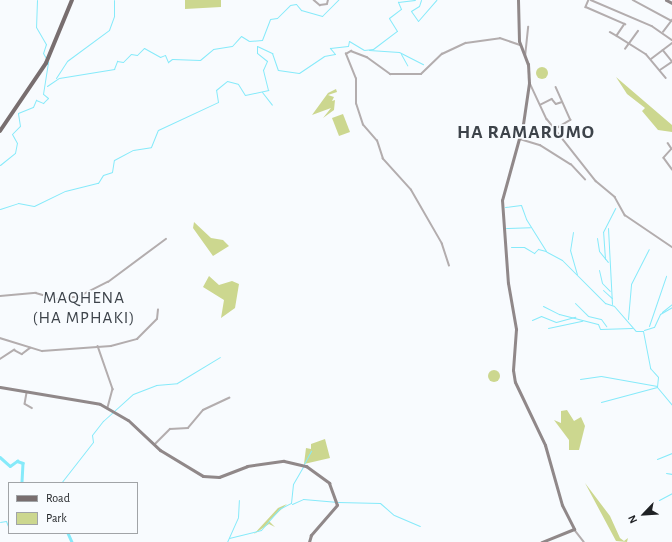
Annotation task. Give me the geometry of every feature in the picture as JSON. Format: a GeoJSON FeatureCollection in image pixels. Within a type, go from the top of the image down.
{"type":"FeatureCollection","features":[{"type":"Feature","properties":{"kind":"main road"},"geometry":{"type":"LineString","coordinates":[[0,131],[20,106],[46,63],[72,0]]}},
{"type":"Feature","properties":{"kind":"street"},"geometry":{"type":"LineString","coordinates":[[314,0],[320,5],[327,4],[328,0]]}},
{"type":"Feature","properties":{"kind":"street"},"geometry":{"type":"LineString","coordinates":[[518,0],[520,45],[525,57],[529,83],[540,105],[556,130],[596,181],[615,197],[625,215],[672,247]]}},
{"type":"Feature","properties":{"kind":"street"},"geometry":{"type":"LineString","coordinates":[[617,36],[625,24],[586,7],[590,0],[663,32],[672,41],[651,59]]}},
{"type":"Feature","properties":{"kind":"street"},"geometry":{"type":"LineString","coordinates":[[633,0],[672,20],[663,32]]}},
{"type":"Feature","properties":{"kind":"street"},"geometry":{"type":"LineString","coordinates":[[666,0],[672,3]]}},
{"type":"Feature","properties":{"kind":"street"},"geometry":{"type":"LineString","coordinates":[[525,57],[528,27]]}},
{"type":"Feature","properties":{"kind":"street"},"geometry":{"type":"LineString","coordinates":[[625,49],[638,31]]}},
{"type":"Feature","properties":{"kind":"street"},"geometry":{"type":"LineString","coordinates":[[610,32],[629,43],[651,59],[666,78]]}},
{"type":"Feature","properties":{"kind":"street"},"geometry":{"type":"LineString","coordinates":[[449,266],[442,244],[406,183],[383,159],[377,141],[363,125],[356,104],[356,79],[346,54],[351,51],[367,57],[390,74],[422,74],[442,54],[466,43],[500,38],[520,45]]}},
{"type":"Feature","properties":{"kind":"street"},"geometry":{"type":"LineString","coordinates":[[660,70],[672,61],[663,50]]}},
{"type":"Feature","properties":{"kind":"street"},"geometry":{"type":"LineString","coordinates":[[529,83],[519,138],[502,200],[508,283],[516,329],[513,370],[516,382],[545,445],[562,505],[574,529],[584,542]]}},
{"type":"Feature","properties":{"kind":"street"},"geometry":{"type":"LineString","coordinates":[[556,87],[572,120],[556,130]]}},
{"type":"Feature","properties":{"kind":"street"},"geometry":{"type":"LineString","coordinates":[[540,105],[552,99],[556,104],[562,102]]}},
{"type":"Feature","properties":{"kind":"street"},"geometry":{"type":"LineString","coordinates":[[519,138],[540,145],[571,164],[585,179]]}},
{"type":"Feature","properties":{"kind":"street"},"geometry":{"type":"LineString","coordinates":[[668,143],[672,149],[664,158],[672,169]]}},
{"type":"Feature","properties":{"kind":"street"},"geometry":{"type":"LineString","coordinates":[[0,296],[17,297],[36,293],[58,299],[80,296],[108,282],[166,239]]}},
{"type":"Feature","properties":{"kind":"street"},"geometry":{"type":"LineString","coordinates":[[0,338],[47,352],[98,346],[137,339],[157,319],[158,310]]}},
{"type":"Feature","properties":{"kind":"street"},"geometry":{"type":"LineString","coordinates":[[98,346],[102,366],[113,389],[108,408]]}},
{"type":"Feature","properties":{"kind":"street"},"geometry":{"type":"LineString","coordinates":[[0,359],[14,350],[22,354],[30,348]]}},
{"type":"Feature","properties":{"kind":"street"},"geometry":{"type":"LineString","coordinates":[[0,386],[27,393],[93,401],[128,420],[153,445],[203,476],[219,477],[247,466],[284,461],[311,469],[329,483],[337,505],[311,534],[309,542]]}},
{"type":"Feature","properties":{"kind":"street"},"geometry":{"type":"LineString","coordinates":[[27,393],[25,404],[32,408]]}},
{"type":"Feature","properties":{"kind":"street"},"geometry":{"type":"LineString","coordinates":[[153,445],[170,429],[188,428],[203,410],[229,398]]}},
{"type":"Feature","properties":{"kind":"street"},"geometry":{"type":"LineString","coordinates":[[542,542],[574,529]]}},
{"type":"Feature","properties":{"kind":"green space"},"geometry":{"type":"Polygon","coordinates":[[[185,0],[221,0],[221,7],[185,9],[185,0]]]}},
{"type":"Feature","properties":{"kind":"green space"},"geometry":{"type":"Polygon","coordinates":[[[540,67],[544,67],[548,73],[544,79],[540,79],[536,75],[536,71],[540,67]]]}},
{"type":"Feature","properties":{"kind":"green space"},"geometry":{"type":"Polygon","coordinates":[[[616,77],[672,125],[672,132],[658,130],[642,111],[645,108],[627,94],[616,77]]]}},
{"type":"Feature","properties":{"kind":"green space"},"geometry":{"type":"Polygon","coordinates":[[[336,89],[337,92],[328,95],[334,97],[332,101],[335,100],[334,110],[323,118],[331,108],[312,115],[328,93],[336,89]]]}},
{"type":"Feature","properties":{"kind":"green space"},"geometry":{"type":"Polygon","coordinates":[[[343,114],[350,132],[339,136],[332,118],[343,114]]]}},
{"type":"Feature","properties":{"kind":"green space"},"geometry":{"type":"Polygon","coordinates":[[[194,222],[211,238],[223,240],[229,246],[213,256],[193,228],[194,222]]]}},
{"type":"Feature","properties":{"kind":"green space"},"geometry":{"type":"Polygon","coordinates":[[[209,276],[219,285],[232,281],[239,284],[235,308],[221,318],[224,300],[203,287],[209,276]]]}},
{"type":"Feature","properties":{"kind":"green space"},"geometry":{"type":"Polygon","coordinates":[[[492,370],[496,370],[500,376],[496,382],[492,382],[488,378],[488,374],[492,370]]]}},
{"type":"Feature","properties":{"kind":"green space"},"geometry":{"type":"Polygon","coordinates":[[[567,410],[574,421],[581,417],[585,426],[579,450],[569,450],[569,440],[554,420],[561,423],[561,411],[567,410]]]}},
{"type":"Feature","properties":{"kind":"green space"},"geometry":{"type":"Polygon","coordinates":[[[325,439],[330,458],[304,464],[306,448],[311,449],[311,444],[325,439]]]}},
{"type":"Feature","properties":{"kind":"green space"},"geometry":{"type":"Polygon","coordinates":[[[585,483],[610,516],[620,538],[624,541],[628,538],[627,542],[616,541],[585,483]]]}},
{"type":"Feature","properties":{"kind":"green space"},"geometry":{"type":"Polygon","coordinates":[[[287,504],[269,521],[275,527],[269,524],[254,534],[278,508],[287,504]]]}},
{"type":"Feature","properties":{"kind":"waterway"},"geometry":{"type":"LineString","coordinates":[[37,0],[36,27],[46,44],[43,53],[46,58]]}},
{"type":"Feature","properties":{"kind":"waterway"},"geometry":{"type":"LineString","coordinates":[[56,78],[67,61],[109,30],[114,16],[114,0]]}},
{"type":"Feature","properties":{"kind":"waterway"},"geometry":{"type":"LineString","coordinates":[[47,86],[59,78],[114,69],[117,61],[123,62],[131,54],[137,55],[144,48],[160,57],[165,55],[168,62],[172,59],[200,60],[213,49],[232,46],[241,36],[249,41],[262,40],[270,19],[277,18],[290,5],[296,4],[301,10],[322,16],[338,0]]}},
{"type":"Feature","properties":{"kind":"waterway"},"geometry":{"type":"LineString","coordinates":[[0,209],[18,203],[34,206],[65,191],[98,183],[103,175],[112,172],[114,160],[133,150],[151,147],[158,130],[218,102],[216,90],[227,81],[238,84],[245,95],[268,90],[263,70],[267,61],[257,53],[257,46],[272,53],[278,70],[299,73],[324,56],[335,54],[330,48],[348,46],[349,41],[364,50],[373,49],[397,31],[389,18],[401,9],[398,2],[415,0]]}},
{"type":"Feature","properties":{"kind":"waterway"},"geometry":{"type":"LineString","coordinates":[[421,0],[419,6],[411,11],[418,21],[436,0]]}},
{"type":"Feature","properties":{"kind":"waterway"},"geometry":{"type":"LineString","coordinates":[[369,50],[399,52],[423,64]]}},
{"type":"Feature","properties":{"kind":"waterway"},"geometry":{"type":"LineString","coordinates":[[401,54],[407,65]]}},
{"type":"Feature","properties":{"kind":"waterway"},"geometry":{"type":"LineString","coordinates":[[0,165],[15,153],[17,143],[12,134],[20,126],[18,113],[33,107],[36,100],[43,103],[48,98],[43,94],[48,61]]}},
{"type":"Feature","properties":{"kind":"waterway"},"geometry":{"type":"LineString","coordinates":[[262,92],[272,105]]}},
{"type":"Feature","properties":{"kind":"waterway"},"geometry":{"type":"LineString","coordinates":[[505,207],[521,205],[526,219],[547,252],[562,260],[605,303],[614,306],[636,331],[643,331],[650,368],[658,377],[657,387],[672,405]]}},
{"type":"Feature","properties":{"kind":"waterway"},"geometry":{"type":"LineString","coordinates":[[605,259],[603,232],[615,208]]}},
{"type":"Feature","properties":{"kind":"waterway"},"geometry":{"type":"LineString","coordinates":[[506,228],[530,227]]}},
{"type":"Feature","properties":{"kind":"waterway"},"geometry":{"type":"LineString","coordinates":[[608,228],[612,304]]}},
{"type":"Feature","properties":{"kind":"waterway"},"geometry":{"type":"LineString","coordinates":[[573,232],[570,250],[577,274]]}},
{"type":"Feature","properties":{"kind":"waterway"},"geometry":{"type":"LineString","coordinates":[[597,238],[599,251],[608,262]]}},
{"type":"Feature","properties":{"kind":"waterway"},"geometry":{"type":"LineString","coordinates":[[511,247],[524,247],[534,253],[538,249],[546,251]]}},
{"type":"Feature","properties":{"kind":"waterway"},"geometry":{"type":"LineString","coordinates":[[628,319],[631,284],[649,249]]}},
{"type":"Feature","properties":{"kind":"waterway"},"geometry":{"type":"LineString","coordinates":[[599,270],[602,283],[610,291]]}},
{"type":"Feature","properties":{"kind":"waterway"},"geometry":{"type":"LineString","coordinates":[[649,326],[666,276]]}},
{"type":"Feature","properties":{"kind":"waterway"},"geometry":{"type":"LineString","coordinates":[[603,290],[612,298]]}},
{"type":"Feature","properties":{"kind":"waterway"},"geometry":{"type":"LineString","coordinates":[[575,303],[588,316],[601,319],[606,326]]}},
{"type":"Feature","properties":{"kind":"waterway"},"geometry":{"type":"LineString","coordinates":[[662,312],[672,304]]}},
{"type":"Feature","properties":{"kind":"waterway"},"geometry":{"type":"LineString","coordinates":[[543,306],[559,314],[598,324],[600,329],[632,328]]}},
{"type":"Feature","properties":{"kind":"waterway"},"geometry":{"type":"LineString","coordinates":[[644,330],[654,327],[660,314],[672,307]]}},
{"type":"Feature","properties":{"kind":"waterway"},"geometry":{"type":"LineString","coordinates":[[532,320],[541,316],[556,322],[575,317]]}},
{"type":"Feature","properties":{"kind":"waterway"},"geometry":{"type":"LineString","coordinates":[[548,328],[582,321]]}},
{"type":"Feature","properties":{"kind":"waterway"},"geometry":{"type":"LineString","coordinates":[[62,482],[93,442],[92,435],[103,421],[133,394],[156,385],[177,383],[220,357]]}},
{"type":"Feature","properties":{"kind":"waterway"},"geometry":{"type":"LineString","coordinates":[[580,379],[601,376],[657,386]]}},
{"type":"Feature","properties":{"kind":"waterway"},"geometry":{"type":"LineString","coordinates":[[601,402],[657,387]]}},
{"type":"Feature","properties":{"kind":"waterway"},"geometry":{"type":"LineString","coordinates":[[304,464],[311,451]]}},
{"type":"Feature","properties":{"kind":"waterway"},"geometry":{"type":"LineString","coordinates":[[657,459],[672,453]]}},
{"type":"Feature","properties":{"kind":"waterway"},"geometry":{"type":"LineString","coordinates":[[0,457],[10,466],[17,461],[23,463],[22,482]]}},
{"type":"Feature","properties":{"kind":"waterway"},"geometry":{"type":"LineString","coordinates":[[229,538],[261,530],[279,509],[291,503],[293,484],[303,467]]}},
{"type":"Feature","properties":{"kind":"waterway"},"geometry":{"type":"LineString","coordinates":[[666,473],[672,474]]}},
{"type":"Feature","properties":{"kind":"waterway"},"geometry":{"type":"LineString","coordinates":[[659,500],[672,493]]}},
{"type":"Feature","properties":{"kind":"waterway"},"geometry":{"type":"LineString","coordinates":[[292,504],[303,499],[335,502]]}},
{"type":"Feature","properties":{"kind":"waterway"},"geometry":{"type":"LineString","coordinates":[[227,542],[238,517],[239,500]]}},
{"type":"Feature","properties":{"kind":"waterway"},"geometry":{"type":"LineString","coordinates":[[338,502],[380,503],[394,515],[420,526]]}},
{"type":"Feature","properties":{"kind":"waterway"},"geometry":{"type":"LineString","coordinates":[[0,522],[6,521],[8,526]]}},
{"type":"Feature","properties":{"kind":"waterway"},"geometry":{"type":"LineString","coordinates":[[68,534],[72,542]]}},
{"type":"Feature","properties":{"kind":"district","name":"HA RAMARUMO"},"geometry":{"type":"Point","coordinates":[526,133]}},
{"type":"Feature","properties":{"kind":"district","name":"MAQHENA (HA MPHAKI)"},"geometry":{"type":"Point","coordinates":[84,308]}}]}
